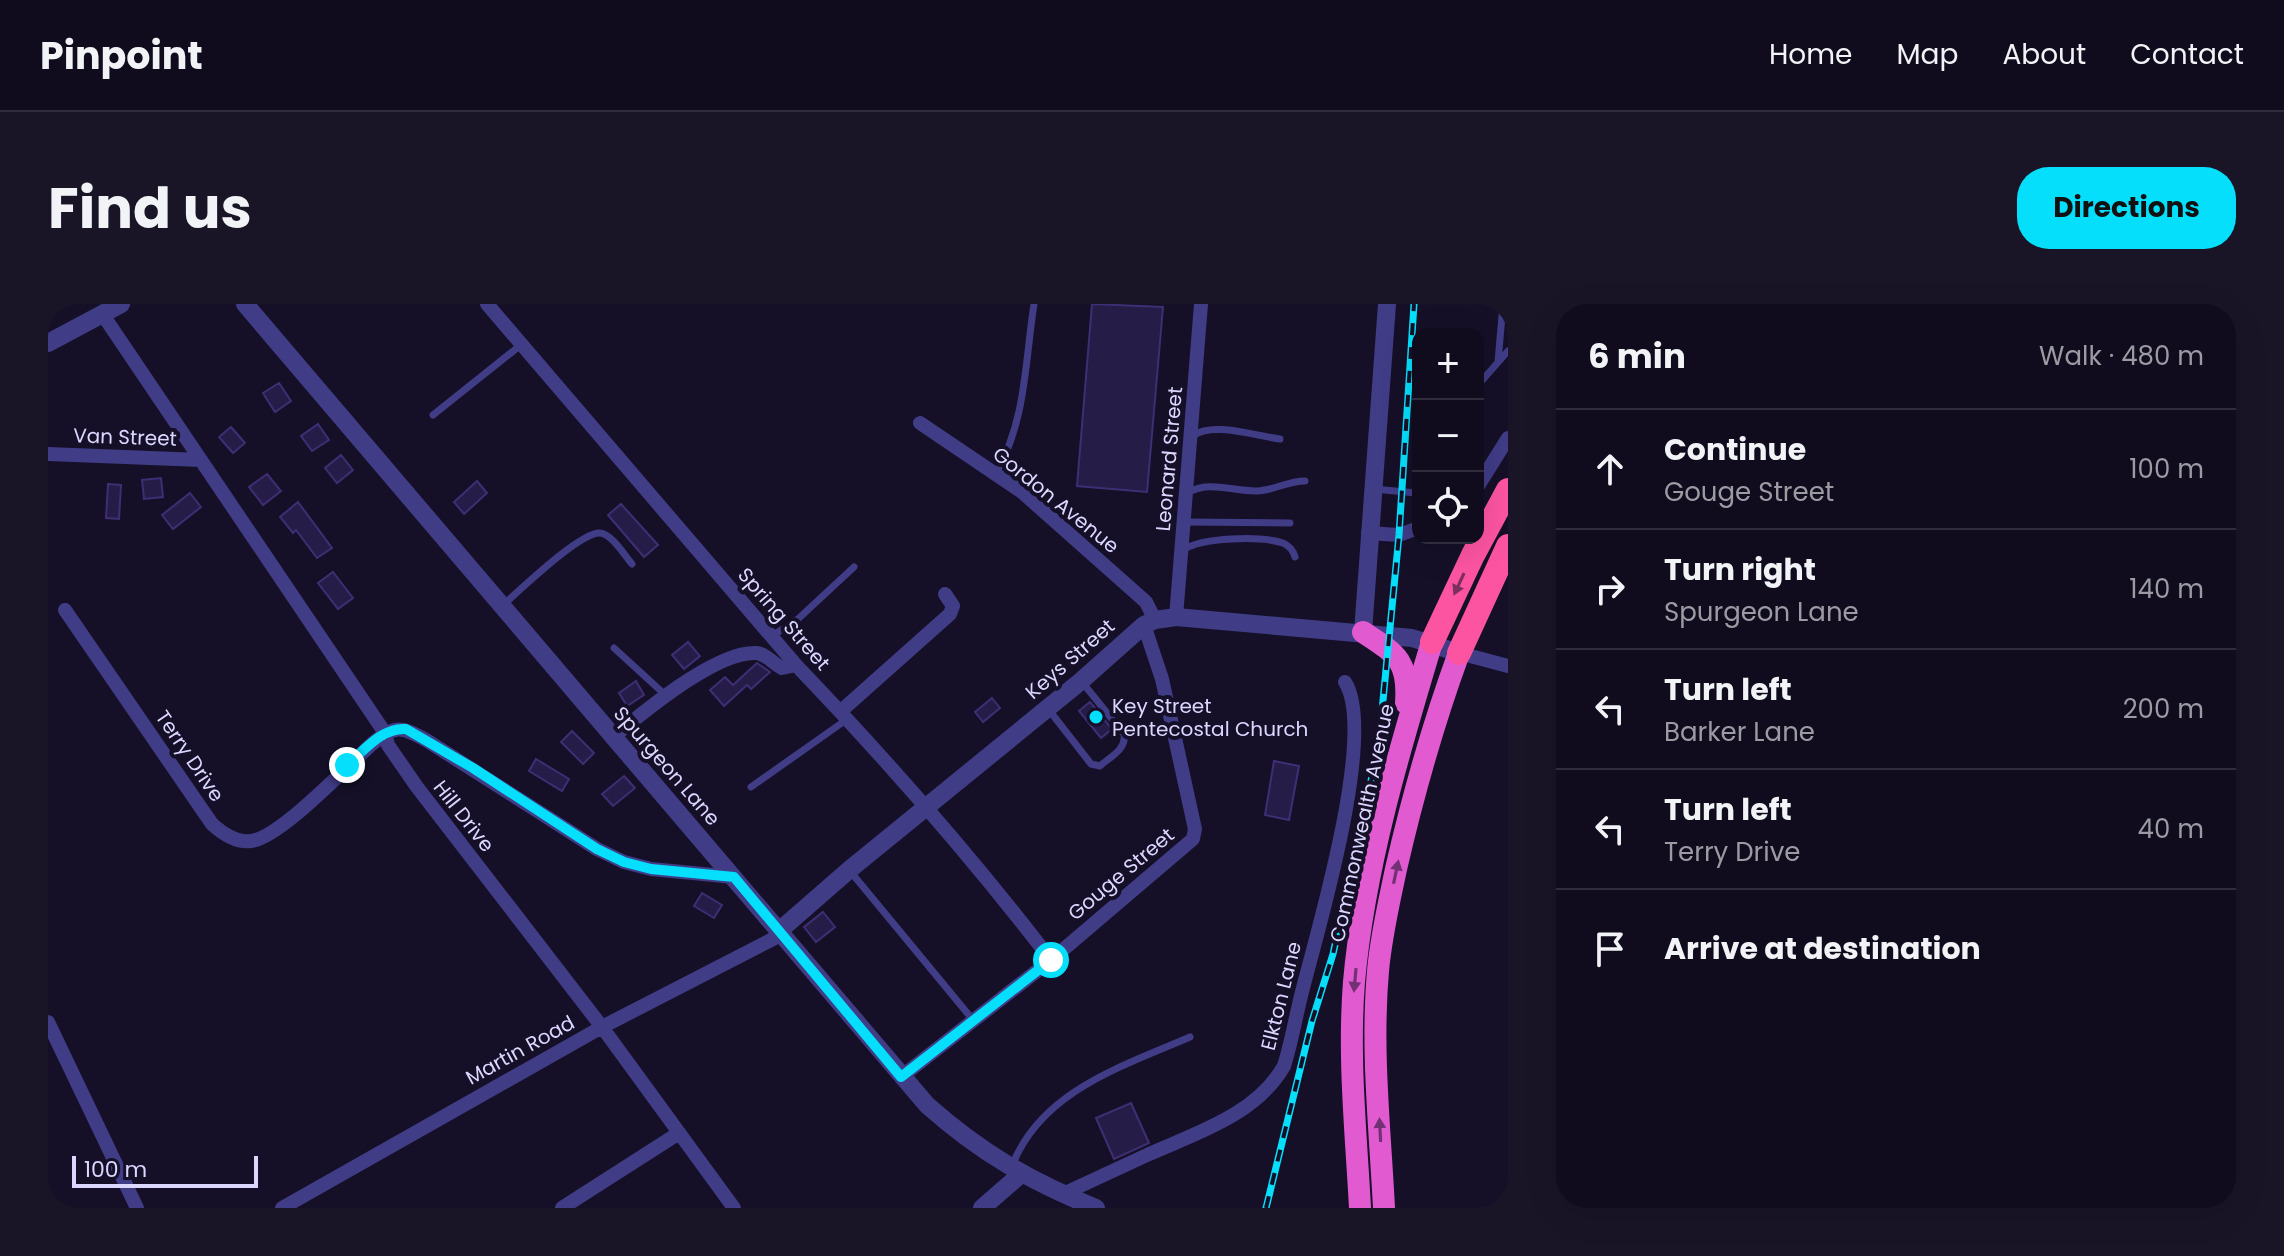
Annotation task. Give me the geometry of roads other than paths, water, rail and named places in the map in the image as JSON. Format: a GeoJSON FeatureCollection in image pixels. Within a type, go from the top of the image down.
{"type":"FeatureCollection","features":[{"type":"Feature","properties":{"kind":"highway"},"geometry":{"type":"LineString","coordinates":[[1432,642],[1508,490]]}},
{"type":"Feature","properties":{"kind":"highway"},"geometry":{"type":"LineString","coordinates":[[1384,1208],[1375,1027],[1378,970],[1385,922],[1408,818],[1439,708],[1459,653],[1508,546]]}},
{"type":"Feature","properties":{"kind":"highway"},"geometry":{"type":"LineString","coordinates":[[1363,632],[1394,654],[1404,667],[1407,685],[1403,739]]}},
{"type":"Feature","properties":{"kind":"highway","name":"Commonwealth Avenue"},"geometry":{"type":"LineString","coordinates":[[1360,1208],[1351,1026],[1359,940],[1403,739],[1432,642]]}},
{"type":"Feature","properties":{"kind":"highway"},"geometry":{"type":"LineString","coordinates":[[1385,813],[1408,818]]}},
{"type":"Feature","properties":{"kind":"highway"},"geometry":{"type":"LineString","coordinates":[[1351,1026],[1375,1027]]}},
{"type":"Feature","properties":{"kind":"street"},"geometry":{"type":"LineString","coordinates":[[48,343],[121,304]]}},
{"type":"Feature","properties":{"kind":"street","name":"Spurgeon Lane"},"geometry":{"type":"LineString","coordinates":[[245,304],[927,1105],[963,1137],[1016,1171],[1096,1208]]}},
{"type":"Feature","properties":{"kind":"street","name":"Spring Street"},"geometry":{"type":"LineString","coordinates":[[487,304],[796,665],[844,715],[992,884],[1051,960]]}},
{"type":"Feature","properties":{"kind":"street","name":"Leonard Street"},"geometry":{"type":"LineString","coordinates":[[1176,617],[1201,304]]}},
{"type":"Feature","properties":{"kind":"street"},"geometry":{"type":"LineString","coordinates":[[1363,632],[1387,304]]}},
{"type":"Feature","properties":{"kind":"street","name":"Hill Drive"},"geometry":{"type":"LineString","coordinates":[[103,315],[385,733],[388,745],[417,787],[602,1027],[734,1208]]}},
{"type":"Feature","properties":{"kind":"street","name":"Gordon Avenue"},"geometry":{"type":"LineString","coordinates":[[920,423],[1022,492],[1151,607],[1149,622]]}},
{"type":"Feature","properties":{"kind":"street"},"geometry":{"type":"LineString","coordinates":[[1484,476],[1508,438]]}},
{"type":"Feature","properties":{"kind":"street","name":"Van Street"},"geometry":{"type":"LineString","coordinates":[[48,454],[201,460]]}},
{"type":"Feature","properties":{"kind":"street"},"geometry":{"type":"LineString","coordinates":[[1368,533],[1399,535],[1412,530]]}},
{"type":"Feature","properties":{"kind":"street"},"geometry":{"type":"LineString","coordinates":[[844,715],[950,614],[953,606],[945,594]]}},
{"type":"Feature","properties":{"kind":"street","name":"Terry Drive"},"geometry":{"type":"LineString","coordinates":[[65,610],[212,824],[233,838],[246,842],[271,834],[385,733]]}},
{"type":"Feature","properties":{"kind":"street"},"geometry":{"type":"LineString","coordinates":[[1149,622],[1176,617],[1363,632],[1432,642],[1508,666]]}},
{"type":"Feature","properties":{"kind":"street","name":"Keys Street"},"geometry":{"type":"LineString","coordinates":[[779,931],[1149,622]]}},
{"type":"Feature","properties":{"kind":"street","name":"Gouge Street"},"geometry":{"type":"LineString","coordinates":[[901,1077],[1051,960],[1193,839],[1196,833],[1149,622]]}},
{"type":"Feature","properties":{"kind":"street"},"geometry":{"type":"LineString","coordinates":[[613,737],[664,697],[727,659],[756,653],[765,655],[782,668],[796,665]]}},
{"type":"Feature","properties":{"kind":"street","name":"Elkton Lane"},"geometry":{"type":"LineString","coordinates":[[1063,1194],[1221,1122],[1258,1097],[1276,1080],[1284,1066],[1345,814],[1355,719],[1354,702],[1345,682]]}},
{"type":"Feature","properties":{"kind":"street"},"geometry":{"type":"LineString","coordinates":[[385,733],[396,728],[406,729],[597,849],[624,862],[651,869],[734,877]]}},
{"type":"Feature","properties":{"kind":"street","name":"Martin Road"},"geometry":{"type":"LineString","coordinates":[[282,1208],[602,1027],[773,939],[779,931]]}},
{"type":"Feature","properties":{"kind":"street"},"geometry":{"type":"LineString","coordinates":[[48,1022],[137,1208]]}},
{"type":"Feature","properties":{"kind":"street"},"geometry":{"type":"LineString","coordinates":[[562,1208],[679,1133]]}},
{"type":"Feature","properties":{"kind":"street"},"geometry":{"type":"LineString","coordinates":[[982,1208],[1016,1171]]}},
{"type":"Feature","properties":{"kind":"lane"},"geometry":{"type":"LineString","coordinates":[[996,473],[1006,455],[1022,403],[1034,304]]}},
{"type":"Feature","properties":{"kind":"lane"},"geometry":{"type":"LineString","coordinates":[[1498,362],[1503,304]]}},
{"type":"Feature","properties":{"kind":"lane"},"geometry":{"type":"LineString","coordinates":[[433,415],[522,344]]}},
{"type":"Feature","properties":{"kind":"lane"},"geometry":{"type":"LineString","coordinates":[[1484,378],[1508,351]]}},
{"type":"Feature","properties":{"kind":"lane"},"geometry":{"type":"LineString","coordinates":[[1191,438],[1200,431],[1212,428],[1280,439]]}},
{"type":"Feature","properties":{"kind":"lane"},"geometry":{"type":"LineString","coordinates":[[1187,493],[1205,486],[1256,491],[1288,482],[1305,481]]}},
{"type":"Feature","properties":{"kind":"lane"},"geometry":{"type":"LineString","coordinates":[[1374,489],[1412,493]]}},
{"type":"Feature","properties":{"kind":"lane"},"geometry":{"type":"LineString","coordinates":[[1184,522],[1290,523]]}},
{"type":"Feature","properties":{"kind":"lane"},"geometry":{"type":"LineString","coordinates":[[501,607],[568,548],[595,534],[606,536],[632,564]]}},
{"type":"Feature","properties":{"kind":"lane"},"geometry":{"type":"LineString","coordinates":[[1181,551],[1202,541],[1234,540],[1282,543],[1293,550],[1295,557]]}},
{"type":"Feature","properties":{"kind":"lane"},"geometry":{"type":"LineString","coordinates":[[772,636],[806,612],[854,567]]}},
{"type":"Feature","properties":{"kind":"lane"},"geometry":{"type":"LineString","coordinates":[[614,648],[664,697]]}},
{"type":"Feature","properties":{"kind":"lane"},"geometry":{"type":"LineString","coordinates":[[1047,708],[1091,764],[1100,766],[1126,740],[1081,681]]}},
{"type":"Feature","properties":{"kind":"lane"},"geometry":{"type":"LineString","coordinates":[[751,787],[844,715]]}},
{"type":"Feature","properties":{"kind":"lane"},"geometry":{"type":"LineString","coordinates":[[849,870],[973,1020]]}},
{"type":"Feature","properties":{"kind":"lane"},"geometry":{"type":"LineString","coordinates":[[1016,1171],[1018,1151],[1058,1102],[1111,1071],[1190,1037]]}},
{"type":"Feature","properties":{"kind":"railway"},"geometry":{"type":"LineString","coordinates":[[1266,1208],[1312,1021],[1333,954],[1370,787],[1381,721],[1399,535],[1414,304]]}},
{"type":"Feature","properties":{"kind":"place","name":"Key Street Pentecostal Church"},"geometry":{"type":"Point","coordinates":[1096,717]}}]}
